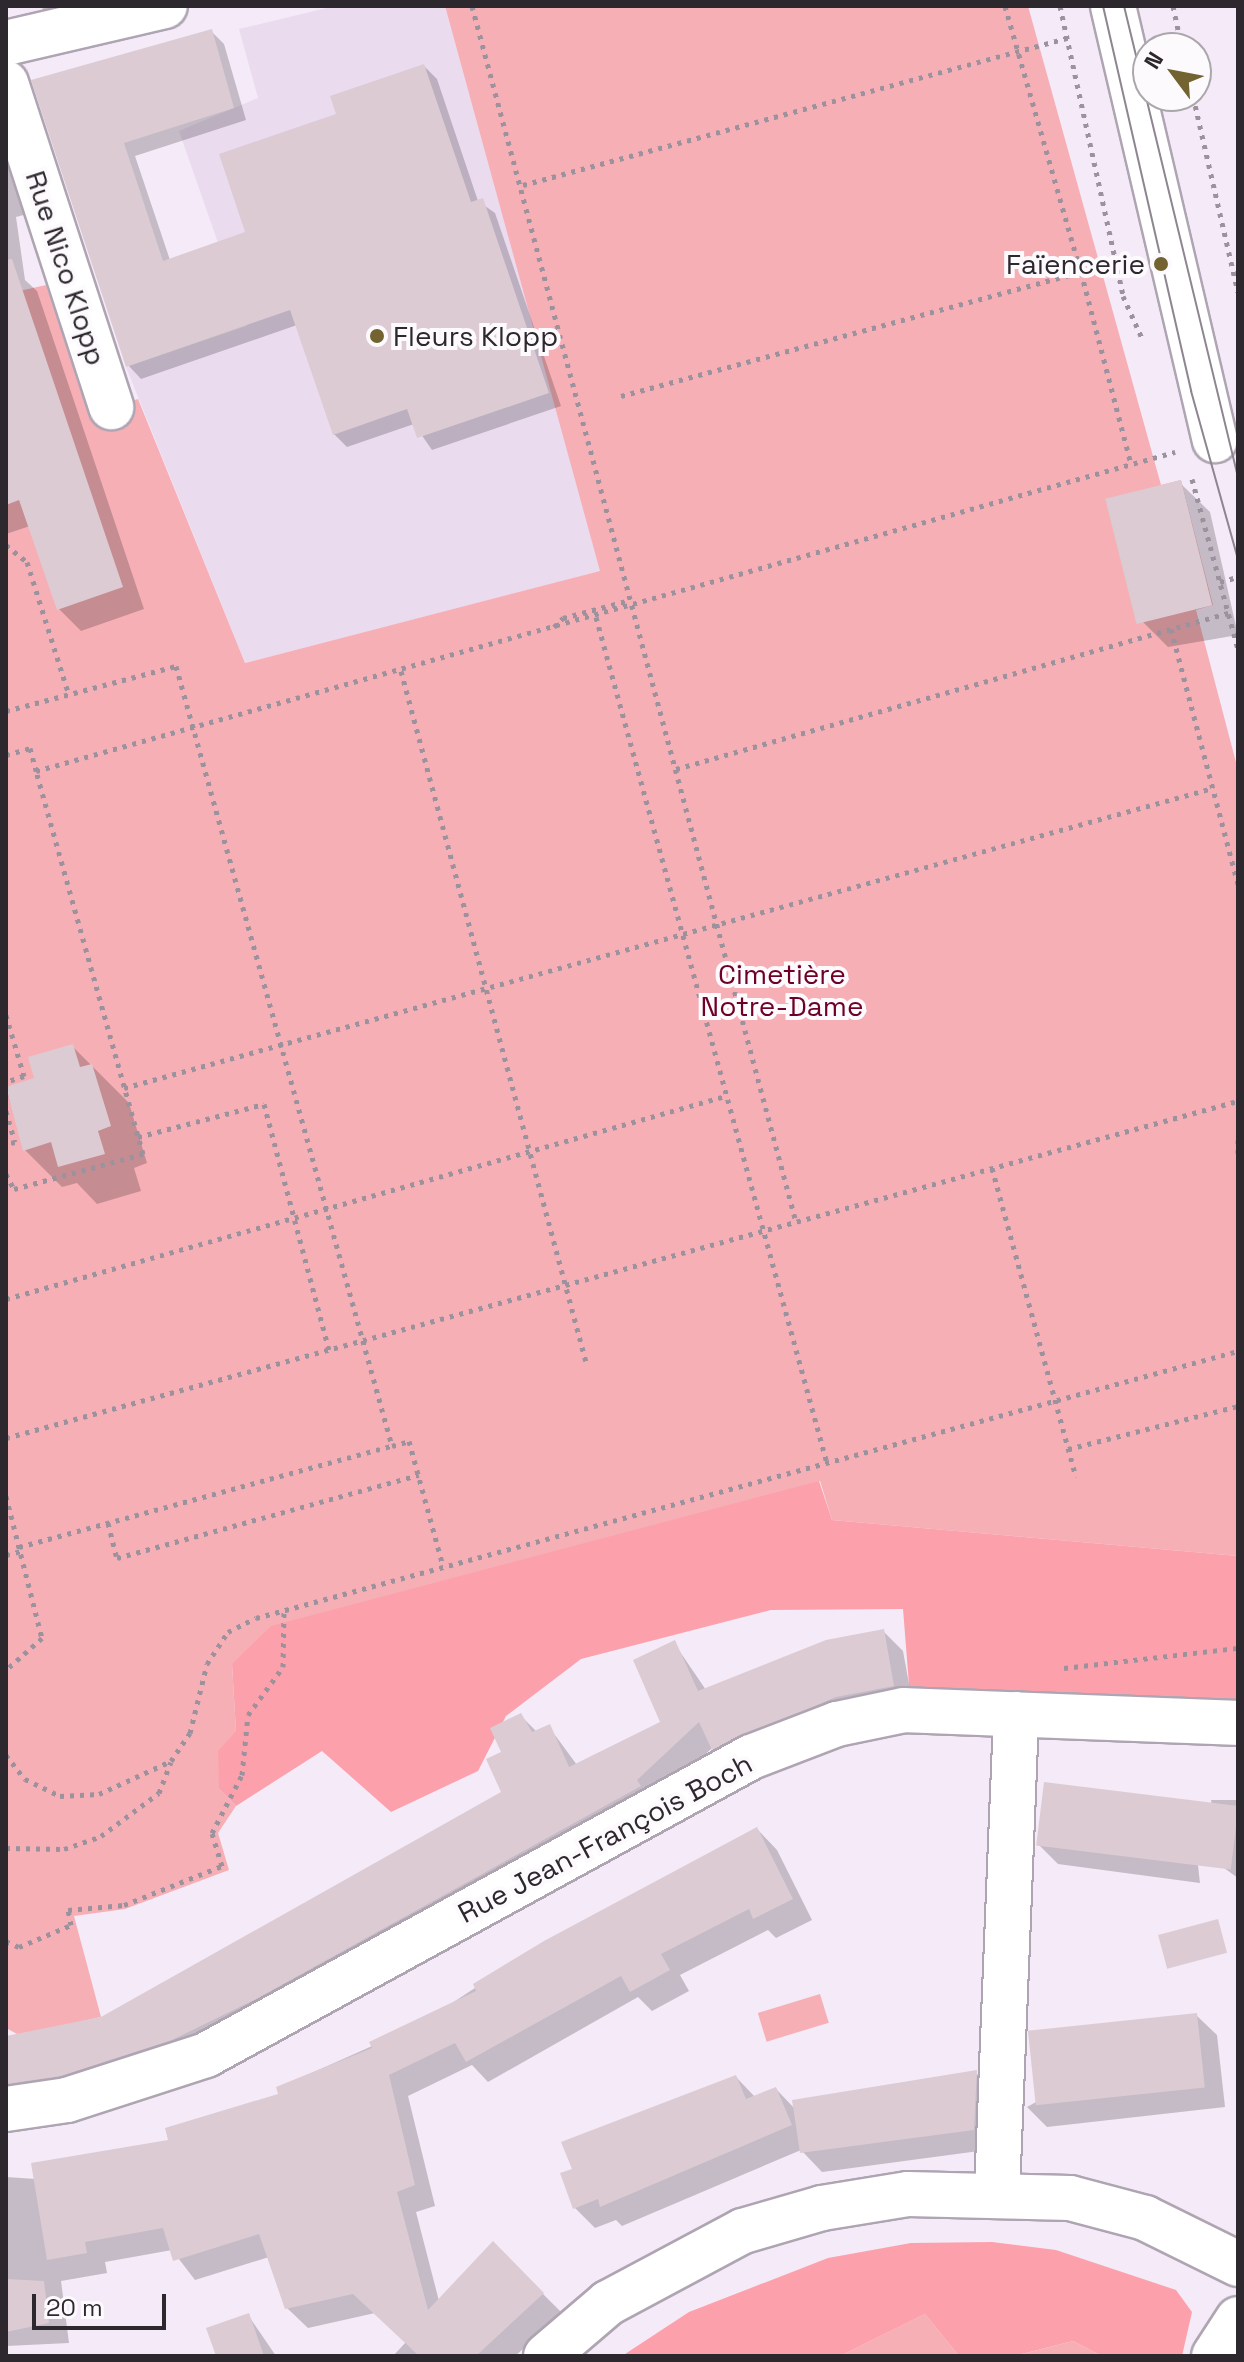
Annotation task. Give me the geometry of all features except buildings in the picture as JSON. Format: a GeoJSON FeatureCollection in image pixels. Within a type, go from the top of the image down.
{"type":"FeatureCollection","features":[{"type":"Feature","properties":{"kind":"street"},"geometry":{"type":"LineString","coordinates":[[6,43],[165,6]]}},
{"type":"Feature","properties":{"kind":"street"},"geometry":{"type":"LineString","coordinates":[[1113,6],[1204,440]]}},
{"type":"Feature","properties":{"kind":"street","name":"Rue Nico Klopp"},"geometry":{"type":"LineString","coordinates":[[6,83],[111,407]]}},
{"type":"Feature","properties":{"kind":"street","name":"Rue Jean-François Boch"},"geometry":{"type":"LineString","coordinates":[[6,2109],[67,2100],[206,2055],[751,1757],[837,1724],[904,1710],[1238,1723]]}},
{"type":"Feature","properties":{"kind":"street"},"geometry":{"type":"LineString","coordinates":[[997,2191],[1016,1714]]}},
{"type":"Feature","properties":{"kind":"street"},"geometry":{"type":"LineString","coordinates":[[546,2356],[608,2303],[743,2231],[822,2208],[997,2191],[1070,2198],[1145,2218],[1237,2260]]}},
{"type":"Feature","properties":{"kind":"street"},"geometry":{"type":"LineString","coordinates":[[1214,2356],[1238,2319]]}},
{"type":"Feature","properties":{"kind":"path"},"geometry":{"type":"LineString","coordinates":[[472,6],[523,185],[628,605],[676,769],[796,1222]]}},
{"type":"Feature","properties":{"kind":"path"},"geometry":{"type":"LineString","coordinates":[[1005,6],[1081,272],[1131,464]]}},
{"type":"Feature","properties":{"kind":"path"},"geometry":{"type":"LineString","coordinates":[[1060,6],[1123,296],[1149,354]]}},
{"type":"Feature","properties":{"kind":"path"},"geometry":{"type":"LineString","coordinates":[[1173,6],[1179,32]]}},
{"type":"Feature","properties":{"kind":"path"},"geometry":{"type":"LineString","coordinates":[[523,185],[1067,38]]}},
{"type":"Feature","properties":{"kind":"path"},"geometry":{"type":"LineString","coordinates":[[1197,112],[1238,292]]}},
{"type":"Feature","properties":{"kind":"path"},"geometry":{"type":"LineString","coordinates":[[621,396],[1081,272]]}},
{"type":"Feature","properties":{"kind":"path"},"geometry":{"type":"LineString","coordinates":[[552,629],[563,618],[628,605],[1131,464],[1204,440],[1220,582],[1238,649]]}},
{"type":"Feature","properties":{"kind":"path"},"geometry":{"type":"LineString","coordinates":[[6,545],[27,562],[69,695]]}},
{"type":"Feature","properties":{"kind":"path"},"geometry":{"type":"LineString","coordinates":[[1220,582],[1238,577]]}},
{"type":"Feature","properties":{"kind":"path"},"geometry":{"type":"LineString","coordinates":[[36,771],[596,617],[628,605]]}},
{"type":"Feature","properties":{"kind":"path"},"geometry":{"type":"LineString","coordinates":[[676,769],[1228,613]]}},
{"type":"Feature","properties":{"kind":"path"},"geometry":{"type":"LineString","coordinates":[[596,617],[827,1463]]}},
{"type":"Feature","properties":{"kind":"path"},"geometry":{"type":"LineString","coordinates":[[1171,629],[1238,884]]}},
{"type":"Feature","properties":{"kind":"path"},"geometry":{"type":"LineString","coordinates":[[6,711],[176,666],[392,1446]]}},
{"type":"Feature","properties":{"kind":"path"},"geometry":{"type":"LineString","coordinates":[[401,671],[586,1362]]}},
{"type":"Feature","properties":{"kind":"path"},"geometry":{"type":"LineString","coordinates":[[6,755],[30,748],[143,1154],[14,1189],[6,1174]]}},
{"type":"Feature","properties":{"kind":"path"},"geometry":{"type":"LineString","coordinates":[[124,1088],[1213,788]]}},
{"type":"Feature","properties":{"kind":"path"},"geometry":{"type":"LineString","coordinates":[[6,1015],[24,1076],[6,1082]]}},
{"type":"Feature","properties":{"kind":"path"},"geometry":{"type":"LineString","coordinates":[[6,1299],[726,1096]]}},
{"type":"Feature","properties":{"kind":"path"},"geometry":{"type":"LineString","coordinates":[[6,1438],[1238,1101]]}},
{"type":"Feature","properties":{"kind":"path"},"geometry":{"type":"LineString","coordinates":[[138,1137],[264,1104],[329,1350]]}},
{"type":"Feature","properties":{"kind":"path"},"geometry":{"type":"LineString","coordinates":[[6,1111],[15,1142],[6,1144]]}},
{"type":"Feature","properties":{"kind":"path"},"geometry":{"type":"LineString","coordinates":[[1238,1140],[1238,1156]]}},
{"type":"Feature","properties":{"kind":"path"},"geometry":{"type":"LineString","coordinates":[[992,1168],[1076,1477]]}},
{"type":"Feature","properties":{"kind":"path"},"geometry":{"type":"LineString","coordinates":[[6,1848],[64,1849],[101,1836],[159,1793],[171,1761],[190,1733],[207,1664],[228,1632],[284,1608],[1238,1351]]}},
{"type":"Feature","properties":{"kind":"path"},"geometry":{"type":"LineString","coordinates":[[1068,1449],[1238,1406]]}},
{"type":"Feature","properties":{"kind":"path"},"geometry":{"type":"LineString","coordinates":[[6,1555],[108,1523],[409,1441],[443,1566]]}},
{"type":"Feature","properties":{"kind":"path"},"geometry":{"type":"LineString","coordinates":[[108,1523],[117,1558],[419,1475]]}},
{"type":"Feature","properties":{"kind":"path"},"geometry":{"type":"LineString","coordinates":[[6,1496],[42,1638],[6,1670]]}},
{"type":"Feature","properties":{"kind":"path"},"geometry":{"type":"LineString","coordinates":[[6,1941],[19,1947],[71,1925],[68,1910],[124,1905],[222,1866],[212,1833],[242,1775],[248,1715],[283,1667],[284,1608]]}},
{"type":"Feature","properties":{"kind":"path"},"geometry":{"type":"LineString","coordinates":[[1054,1669],[1238,1648]]}},
{"type":"Feature","properties":{"kind":"path"},"geometry":{"type":"LineString","coordinates":[[6,1755],[25,1779],[60,1796],[99,1794],[171,1761]]}},
{"type":"Feature","properties":{"kind":"shaded area","name":"Fleurs Klopp"},"geometry":{"type":"Polygon","coordinates":[[[335,6],[445,6],[601,571],[245,663],[126,367],[247,326],[179,131],[258,98],[239,29],[335,6]]]}},
{"type":"Feature","properties":{"kind":"shaded area"},"geometry":{"type":"Polygon","coordinates":[[[819,1481],[832,1520],[1238,1556],[1238,1704],[910,1697],[903,1609],[771,1610],[581,1659],[506,1716],[478,1771],[391,1812],[322,1751],[236,1806],[219,1789],[218,1751],[236,1731],[232,1664],[271,1626],[819,1481]]]}},
{"type":"Feature","properties":{"kind":"shaded area"},"geometry":{"type":"Polygon","coordinates":[[[992,2242],[1056,2250],[1176,2290],[1192,2312],[1182,2356],[1102,2356],[1073,2341],[1014,2356],[959,2356],[925,2314],[840,2356],[622,2356],[689,2312],[828,2258],[911,2243],[992,2242]]]}},
{"type":"Feature","properties":{"kind":"green space","name":"Cimetière Notre-Dame"},"geometry":{"type":"Polygon","coordinates":[[[445,6],[1028,6],[1161,485],[1181,480],[1213,605],[1196,610],[1238,770],[1238,1556],[832,1520],[820,1481],[232,1664],[236,1731],[219,1789],[236,1806],[218,1833],[229,1870],[125,1909],[74,1916],[101,2017],[19,2035],[6,2028],[6,294],[46,285],[90,414],[138,399],[245,663],[600,571],[445,6]]]}},
{"type":"Feature","properties":{"kind":"green space"},"geometry":{"type":"Polygon","coordinates":[[[820,1994],[829,2023],[767,2042],[758,2013],[820,1994]]]}},
{"type":"Feature","properties":{"kind":"green space"},"geometry":{"type":"Polygon","coordinates":[[[925,2314],[959,2356],[840,2356],[925,2314]]]}},
{"type":"Feature","properties":{"kind":"green space"},"geometry":{"type":"Polygon","coordinates":[[[1073,2341],[1102,2356],[1014,2356],[1073,2341]]]}},
{"type":"Feature","properties":{"kind":"tram line"},"geometry":{"type":"LineString","coordinates":[[1103,6],[1191,391],[1238,559]]}},
{"type":"Feature","properties":{"kind":"tram line"},"geometry":{"type":"LineString","coordinates":[[1124,6],[1238,478]]}},
{"type":"Feature","properties":{"kind":"place","name":"Faïencerie"},"geometry":{"type":"Point","coordinates":[1161,264]}},
{"type":"Feature","properties":{"kind":"place","name":"Fleurs Klopp"},"geometry":{"type":"Point","coordinates":[377,336]}}]}
